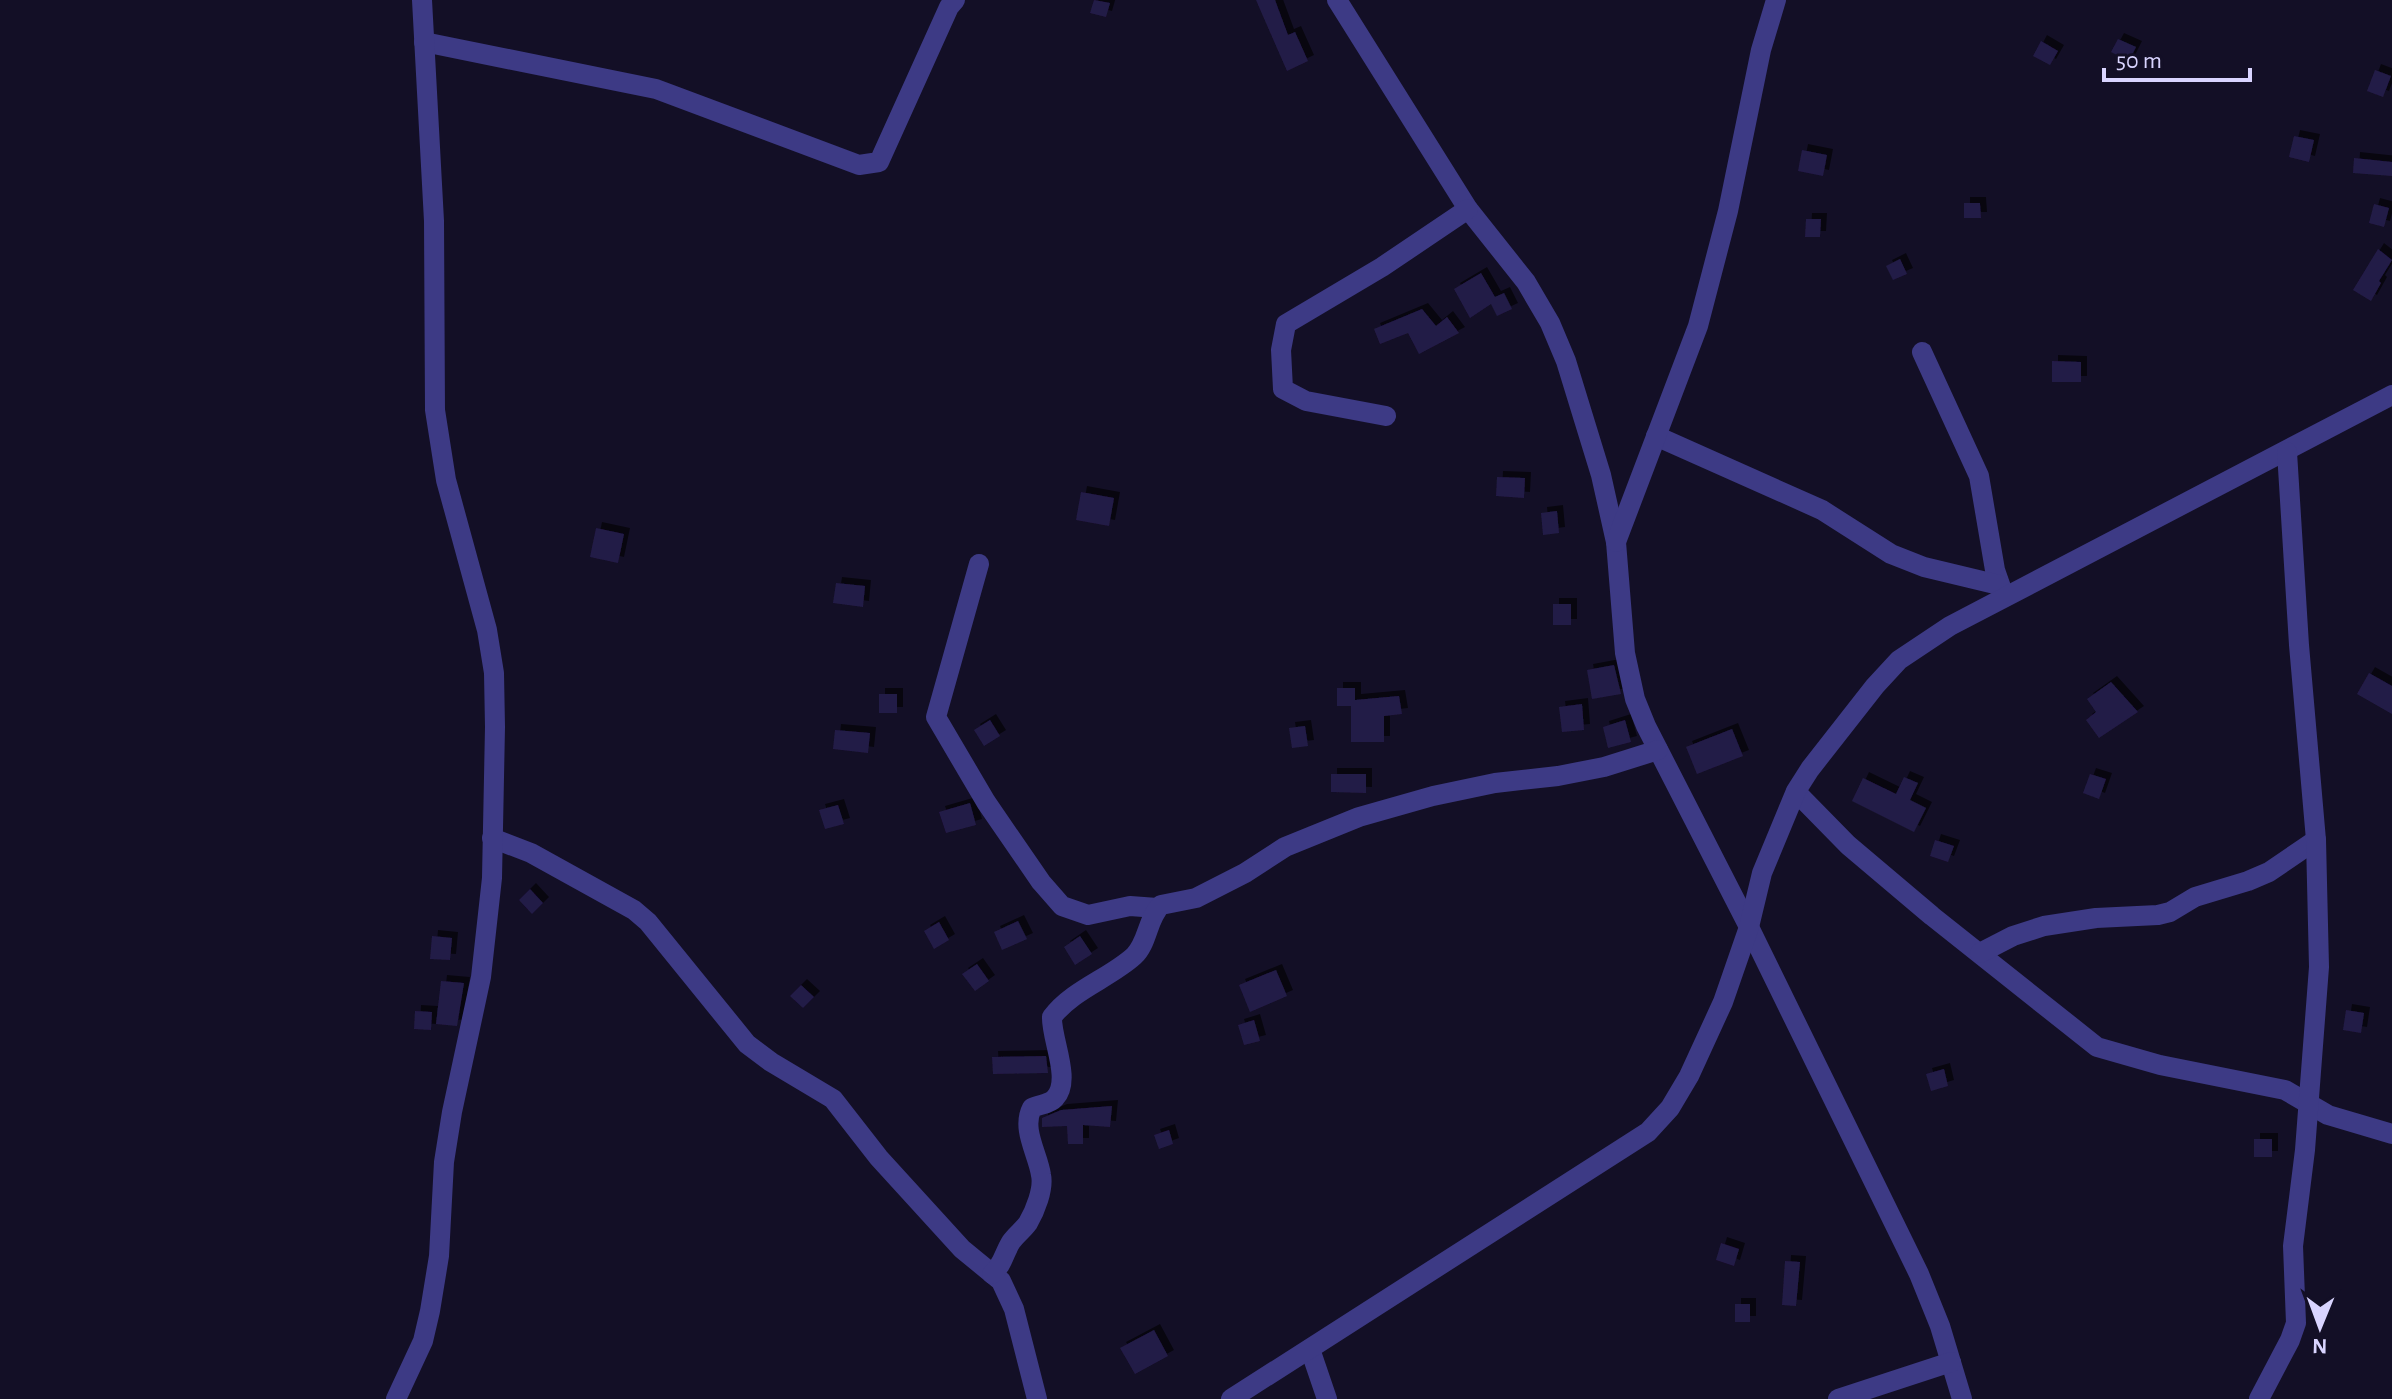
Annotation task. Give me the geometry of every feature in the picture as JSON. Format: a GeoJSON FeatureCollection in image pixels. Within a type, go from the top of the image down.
{"type":"FeatureCollection","features":[{"type":"Feature","properties":{"kind":"street"},"geometry":{"type":"LineString","coordinates":[[396,1399],[423,1341],[430,1311],[439,1256],[446,1150],[488,931],[492,838],[494,673],[478,593],[446,480],[435,410],[434,221],[422,0]]}},
{"type":"Feature","properties":{"kind":"street"},"geometry":{"type":"LineString","coordinates":[[424,42],[656,89],[859,165],[879,162],[949,7],[955,0]]}},
{"type":"Feature","properties":{"kind":"street"},"geometry":{"type":"LineString","coordinates":[[1337,0],[1468,209],[1526,282],[1550,323],[1566,361],[1616,542],[1625,653],[1635,699],[1919,1274],[1962,1399]]}},
{"type":"Feature","properties":{"kind":"street"},"geometry":{"type":"LineString","coordinates":[[1616,542],[1698,326],[1728,211],[1761,50],[1776,0]]}},
{"type":"Feature","properties":{"kind":"street"},"geometry":{"type":"LineString","coordinates":[[1386,416],[1306,401],[1283,389],[1281,350],[1286,324],[1382,267],[1468,209]]}},
{"type":"Feature","properties":{"kind":"street"},"geometry":{"type":"LineString","coordinates":[[1922,352],[1979,476],[2002,591]]}},
{"type":"Feature","properties":{"kind":"street"},"geometry":{"type":"LineString","coordinates":[[1231,1399],[1648,1132],[1670,1108],[1689,1076],[1723,1002],[1749,927],[1762,873],[1796,792],[1810,769],[1899,660],[2002,591],[2287,452],[2392,395]]}},
{"type":"Feature","properties":{"kind":"street"},"geometry":{"type":"LineString","coordinates":[[1656,436],[1822,510],[1891,554],[2002,591]]}},
{"type":"Feature","properties":{"kind":"street"},"geometry":{"type":"LineString","coordinates":[[2259,1399],[2296,1323],[2293,1246],[2305,1150],[2319,967],[2316,840],[2299,645],[2287,452]]}},
{"type":"Feature","properties":{"kind":"street"},"geometry":{"type":"LineString","coordinates":[[979,564],[936,717],[986,802],[1041,882],[1062,906],[1088,915],[1130,906],[1157,908],[1212,891],[1285,847],[1359,817],[1433,796],[1495,783],[1604,767],[1658,750]]}},
{"type":"Feature","properties":{"kind":"street"},"geometry":{"type":"LineString","coordinates":[[1796,792],[1848,845],[2097,1047],[2173,1068],[2276,1088],[2308,1101],[2328,1115],[2392,1134]]}},
{"type":"Feature","properties":{"kind":"street"},"geometry":{"type":"LineString","coordinates":[[492,838],[531,853],[642,916],[747,1044],[833,1099],[879,1158],[962,1249],[1001,1281],[1009,1295],[1037,1399]]}},
{"type":"Feature","properties":{"kind":"street"},"geometry":{"type":"LineString","coordinates":[[1980,953],[2013,936],[2044,926],[2170,912],[2195,897],[2269,872],[2316,840]]}},
{"type":"Feature","properties":{"kind":"street"},"geometry":{"type":"LineString","coordinates":[[992,1274],[999,1268],[1011,1242],[1028,1223],[1041,1186],[1042,1176],[1032,1147],[1028,1118],[1032,1108],[1054,1099],[1061,1086],[1052,1017],[1086,988],[1138,952],[1157,908]]}},
{"type":"Feature","properties":{"kind":"street"},"geometry":{"type":"LineString","coordinates":[[1310,1349],[1327,1399]]}},
{"type":"Feature","properties":{"kind":"street"},"geometry":{"type":"LineString","coordinates":[[1838,1399],[1951,1362]]}},
{"type":"Feature","properties":{"kind":"building"},"geometry":{"type":"Polygon","coordinates":[[[1094,0],[1110,3],[1106,17],[1090,13],[1094,0]]]}},
{"type":"Feature","properties":{"kind":"building"},"geometry":{"type":"Polygon","coordinates":[[[1256,0],[1275,0],[1288,35],[1295,32],[1308,61],[1287,71],[1256,0]]]}},
{"type":"Feature","properties":{"kind":"building"},"geometry":{"type":"Polygon","coordinates":[[[2118,39],[2136,47],[2129,61],[2111,52],[2118,39]]]}},
{"type":"Feature","properties":{"kind":"building"},"geometry":{"type":"Polygon","coordinates":[[[2041,41],[2058,51],[2050,65],[2033,56],[2041,41]]]}},
{"type":"Feature","properties":{"kind":"building"},"geometry":{"type":"Polygon","coordinates":[[[2375,70],[2391,76],[2383,97],[2367,91],[2375,70]]]}},
{"type":"Feature","properties":{"kind":"building"},"geometry":{"type":"Polygon","coordinates":[[[2294,136],[2314,140],[2309,162],[2289,157],[2294,136]]]}},
{"type":"Feature","properties":{"kind":"building"},"geometry":{"type":"Polygon","coordinates":[[[1802,150],[1827,155],[1823,176],[1798,171],[1802,150]]]}},
{"type":"Feature","properties":{"kind":"building"},"geometry":{"type":"Polygon","coordinates":[[[2354,158],[2392,162],[2392,176],[2353,173],[2354,158]]]}},
{"type":"Feature","properties":{"kind":"building"},"geometry":{"type":"Polygon","coordinates":[[[1964,203],[1980,203],[1981,218],[1964,218],[1964,203]]]}},
{"type":"Feature","properties":{"kind":"building"},"geometry":{"type":"Polygon","coordinates":[[[2374,204],[2389,208],[2384,227],[2369,223],[2374,204]]]}},
{"type":"Feature","properties":{"kind":"building"},"geometry":{"type":"Polygon","coordinates":[[[1806,219],[1821,219],[1820,237],[1805,237],[1806,219]]]}},
{"type":"Feature","properties":{"kind":"building"},"geometry":{"type":"Polygon","coordinates":[[[2378,249],[2392,260],[2371,301],[2353,290],[2378,249]]]}},
{"type":"Feature","properties":{"kind":"building"},"geometry":{"type":"Polygon","coordinates":[[[1900,259],[1907,274],[1893,280],[1886,266],[1900,259]]]}},
{"type":"Feature","properties":{"kind":"building"},"geometry":{"type":"Polygon","coordinates":[[[1481,273],[1495,297],[1504,293],[1512,309],[1497,316],[1491,304],[1470,318],[1454,289],[1481,273]]]}},
{"type":"Feature","properties":{"kind":"building"},"geometry":{"type":"Polygon","coordinates":[[[1422,309],[1436,326],[1447,317],[1459,333],[1419,354],[1408,333],[1380,344],[1374,329],[1422,309]]]}},
{"type":"Feature","properties":{"kind":"building"},"geometry":{"type":"Polygon","coordinates":[[[2052,361],[2081,362],[2081,382],[2052,382],[2052,361]]]}},
{"type":"Feature","properties":{"kind":"building"},"geometry":{"type":"Polygon","coordinates":[[[1497,477],[1525,478],[1524,498],[1496,496],[1497,477]]]}},
{"type":"Feature","properties":{"kind":"building"},"geometry":{"type":"Polygon","coordinates":[[[1081,492],[1114,498],[1109,526],[1076,520],[1081,492]]]}},
{"type":"Feature","properties":{"kind":"building"},"geometry":{"type":"Polygon","coordinates":[[[1557,511],[1559,533],[1543,535],[1541,513],[1557,511]]]}},
{"type":"Feature","properties":{"kind":"building"},"geometry":{"type":"Polygon","coordinates":[[[596,528],[624,534],[618,563],[590,557],[596,528]]]}},
{"type":"Feature","properties":{"kind":"building"},"geometry":{"type":"Polygon","coordinates":[[[836,583],[865,586],[863,607],[833,603],[836,583]]]}},
{"type":"Feature","properties":{"kind":"building"},"geometry":{"type":"Polygon","coordinates":[[[1553,604],[1571,604],[1571,625],[1553,625],[1553,604]]]}},
{"type":"Feature","properties":{"kind":"building"},"geometry":{"type":"Polygon","coordinates":[[[1614,665],[1621,694],[1592,699],[1587,670],[1614,665]]]}},
{"type":"Feature","properties":{"kind":"building"},"geometry":{"type":"Polygon","coordinates":[[[2369,673],[2392,686],[2392,714],[2357,694],[2369,673]]]}},
{"type":"Feature","properties":{"kind":"building"},"geometry":{"type":"Polygon","coordinates":[[[2111,682],[2138,712],[2099,738],[2086,720],[2096,712],[2087,699],[2111,682]]]}},
{"type":"Feature","properties":{"kind":"building"},"geometry":{"type":"Polygon","coordinates":[[[1337,688],[1355,688],[1355,700],[1399,696],[1402,714],[1384,716],[1384,742],[1351,742],[1351,706],[1337,706],[1337,688]]]}},
{"type":"Feature","properties":{"kind":"building"},"geometry":{"type":"Polygon","coordinates":[[[879,694],[897,694],[897,713],[879,713],[879,694]]]}},
{"type":"Feature","properties":{"kind":"building"},"geometry":{"type":"Polygon","coordinates":[[[1582,704],[1584,730],[1562,732],[1559,707],[1582,704]]]}},
{"type":"Feature","properties":{"kind":"building"},"geometry":{"type":"Polygon","coordinates":[[[990,720],[1000,736],[984,746],[974,730],[990,720]]]}},
{"type":"Feature","properties":{"kind":"building"},"geometry":{"type":"Polygon","coordinates":[[[1625,720],[1631,742],[1608,748],[1603,727],[1625,720]]]}},
{"type":"Feature","properties":{"kind":"building"},"geometry":{"type":"Polygon","coordinates":[[[1305,726],[1308,746],[1292,748],[1289,728],[1305,726]]]}},
{"type":"Feature","properties":{"kind":"building"},"geometry":{"type":"Polygon","coordinates":[[[1732,729],[1743,756],[1697,774],[1686,747],[1732,729]]]}},
{"type":"Feature","properties":{"kind":"building"},"geometry":{"type":"Polygon","coordinates":[[[835,730],[870,733],[868,753],[833,749],[835,730]]]}},
{"type":"Feature","properties":{"kind":"building"},"geometry":{"type":"Polygon","coordinates":[[[1331,774],[1366,774],[1366,793],[1331,792],[1331,774]]]}},
{"type":"Feature","properties":{"kind":"building"},"geometry":{"type":"Polygon","coordinates":[[[2090,774],[2106,779],[2099,799],[2083,793],[2090,774]]]}},
{"type":"Feature","properties":{"kind":"building"},"geometry":{"type":"Polygon","coordinates":[[[1904,777],[1918,783],[1910,800],[1926,808],[1914,832],[1852,801],[1863,778],[1896,794],[1904,777]]]}},
{"type":"Feature","properties":{"kind":"building"},"geometry":{"type":"Polygon","coordinates":[[[970,803],[976,825],[946,833],[939,812],[970,803]]]}},
{"type":"Feature","properties":{"kind":"building"},"geometry":{"type":"Polygon","coordinates":[[[838,805],[844,824],[825,829],[819,810],[838,805]]]}},
{"type":"Feature","properties":{"kind":"building"},"geometry":{"type":"Polygon","coordinates":[[[1935,840],[1954,846],[1948,862],[1930,856],[1935,840]]]}},
{"type":"Feature","properties":{"kind":"building"},"geometry":{"type":"Polygon","coordinates":[[[530,889],[543,903],[532,914],[519,900],[530,889]]]}},
{"type":"Feature","properties":{"kind":"building"},"geometry":{"type":"Polygon","coordinates":[[[1018,921],[1027,939],[1002,950],[994,932],[1018,921]]]}},
{"type":"Feature","properties":{"kind":"building"},"geometry":{"type":"Polygon","coordinates":[[[939,922],[949,940],[934,949],[924,931],[939,922]]]}},
{"type":"Feature","properties":{"kind":"building"},"geometry":{"type":"Polygon","coordinates":[[[432,936],[452,938],[450,960],[430,959],[432,936]]]}},
{"type":"Feature","properties":{"kind":"building"},"geometry":{"type":"Polygon","coordinates":[[[1080,936],[1092,954],[1075,965],[1064,947],[1080,936]]]}},
{"type":"Feature","properties":{"kind":"building"},"geometry":{"type":"Polygon","coordinates":[[[977,964],[989,981],[975,991],[962,974],[977,964]]]}},
{"type":"Feature","properties":{"kind":"building"},"geometry":{"type":"Polygon","coordinates":[[[1276,970],[1287,996],[1250,1012],[1239,985],[1276,970]]]}},
{"type":"Feature","properties":{"kind":"building"},"geometry":{"type":"Polygon","coordinates":[[[441,981],[464,983],[457,1026],[436,1024],[441,981]]]}},
{"type":"Feature","properties":{"kind":"building"},"geometry":{"type":"Polygon","coordinates":[[[801,985],[814,997],[803,1008],[790,996],[801,985]]]}},
{"type":"Feature","properties":{"kind":"building"},"geometry":{"type":"Polygon","coordinates":[[[2346,1010],[2364,1013],[2361,1033],[2343,1030],[2346,1010]]]}},
{"type":"Feature","properties":{"kind":"building"},"geometry":{"type":"Polygon","coordinates":[[[415,1011],[432,1012],[431,1030],[414,1029],[415,1011]]]}},
{"type":"Feature","properties":{"kind":"building"},"geometry":{"type":"Polygon","coordinates":[[[1254,1020],[1260,1041],[1244,1045],[1238,1025],[1254,1020]]]}},
{"type":"Feature","properties":{"kind":"building"},"geometry":{"type":"Polygon","coordinates":[[[1046,1056],[1048,1073],[993,1074],[992,1057],[1046,1056]]]}},
{"type":"Feature","properties":{"kind":"building"},"geometry":{"type":"Polygon","coordinates":[[[1944,1069],[1948,1086],[1931,1091],[1926,1074],[1944,1069]]]}},
{"type":"Feature","properties":{"kind":"building"},"geometry":{"type":"Polygon","coordinates":[[[1112,1106],[1110,1127],[1083,1125],[1083,1144],[1068,1144],[1067,1126],[1042,1127],[1042,1118],[1061,1110],[1112,1106]]]}},
{"type":"Feature","properties":{"kind":"building"},"geometry":{"type":"Polygon","coordinates":[[[1169,1130],[1173,1144],[1159,1149],[1154,1135],[1169,1130]]]}},
{"type":"Feature","properties":{"kind":"building"},"geometry":{"type":"Polygon","coordinates":[[[2254,1139],[2272,1139],[2272,1157],[2254,1157],[2254,1139]]]}},
{"type":"Feature","properties":{"kind":"building"},"geometry":{"type":"Polygon","coordinates":[[[1721,1243],[1739,1249],[1734,1266],[1716,1260],[1721,1243]]]}},
{"type":"Feature","properties":{"kind":"building"},"geometry":{"type":"Polygon","coordinates":[[[1785,1261],[1800,1262],[1796,1306],[1782,1305],[1785,1261]]]}},
{"type":"Feature","properties":{"kind":"building"},"geometry":{"type":"Polygon","coordinates":[[[1735,1304],[1750,1304],[1750,1322],[1735,1322],[1735,1304]]]}},
{"type":"Feature","properties":{"kind":"building"},"geometry":{"type":"Polygon","coordinates":[[[1154,1330],[1168,1356],[1135,1374],[1120,1348],[1154,1330]]]}}]}
